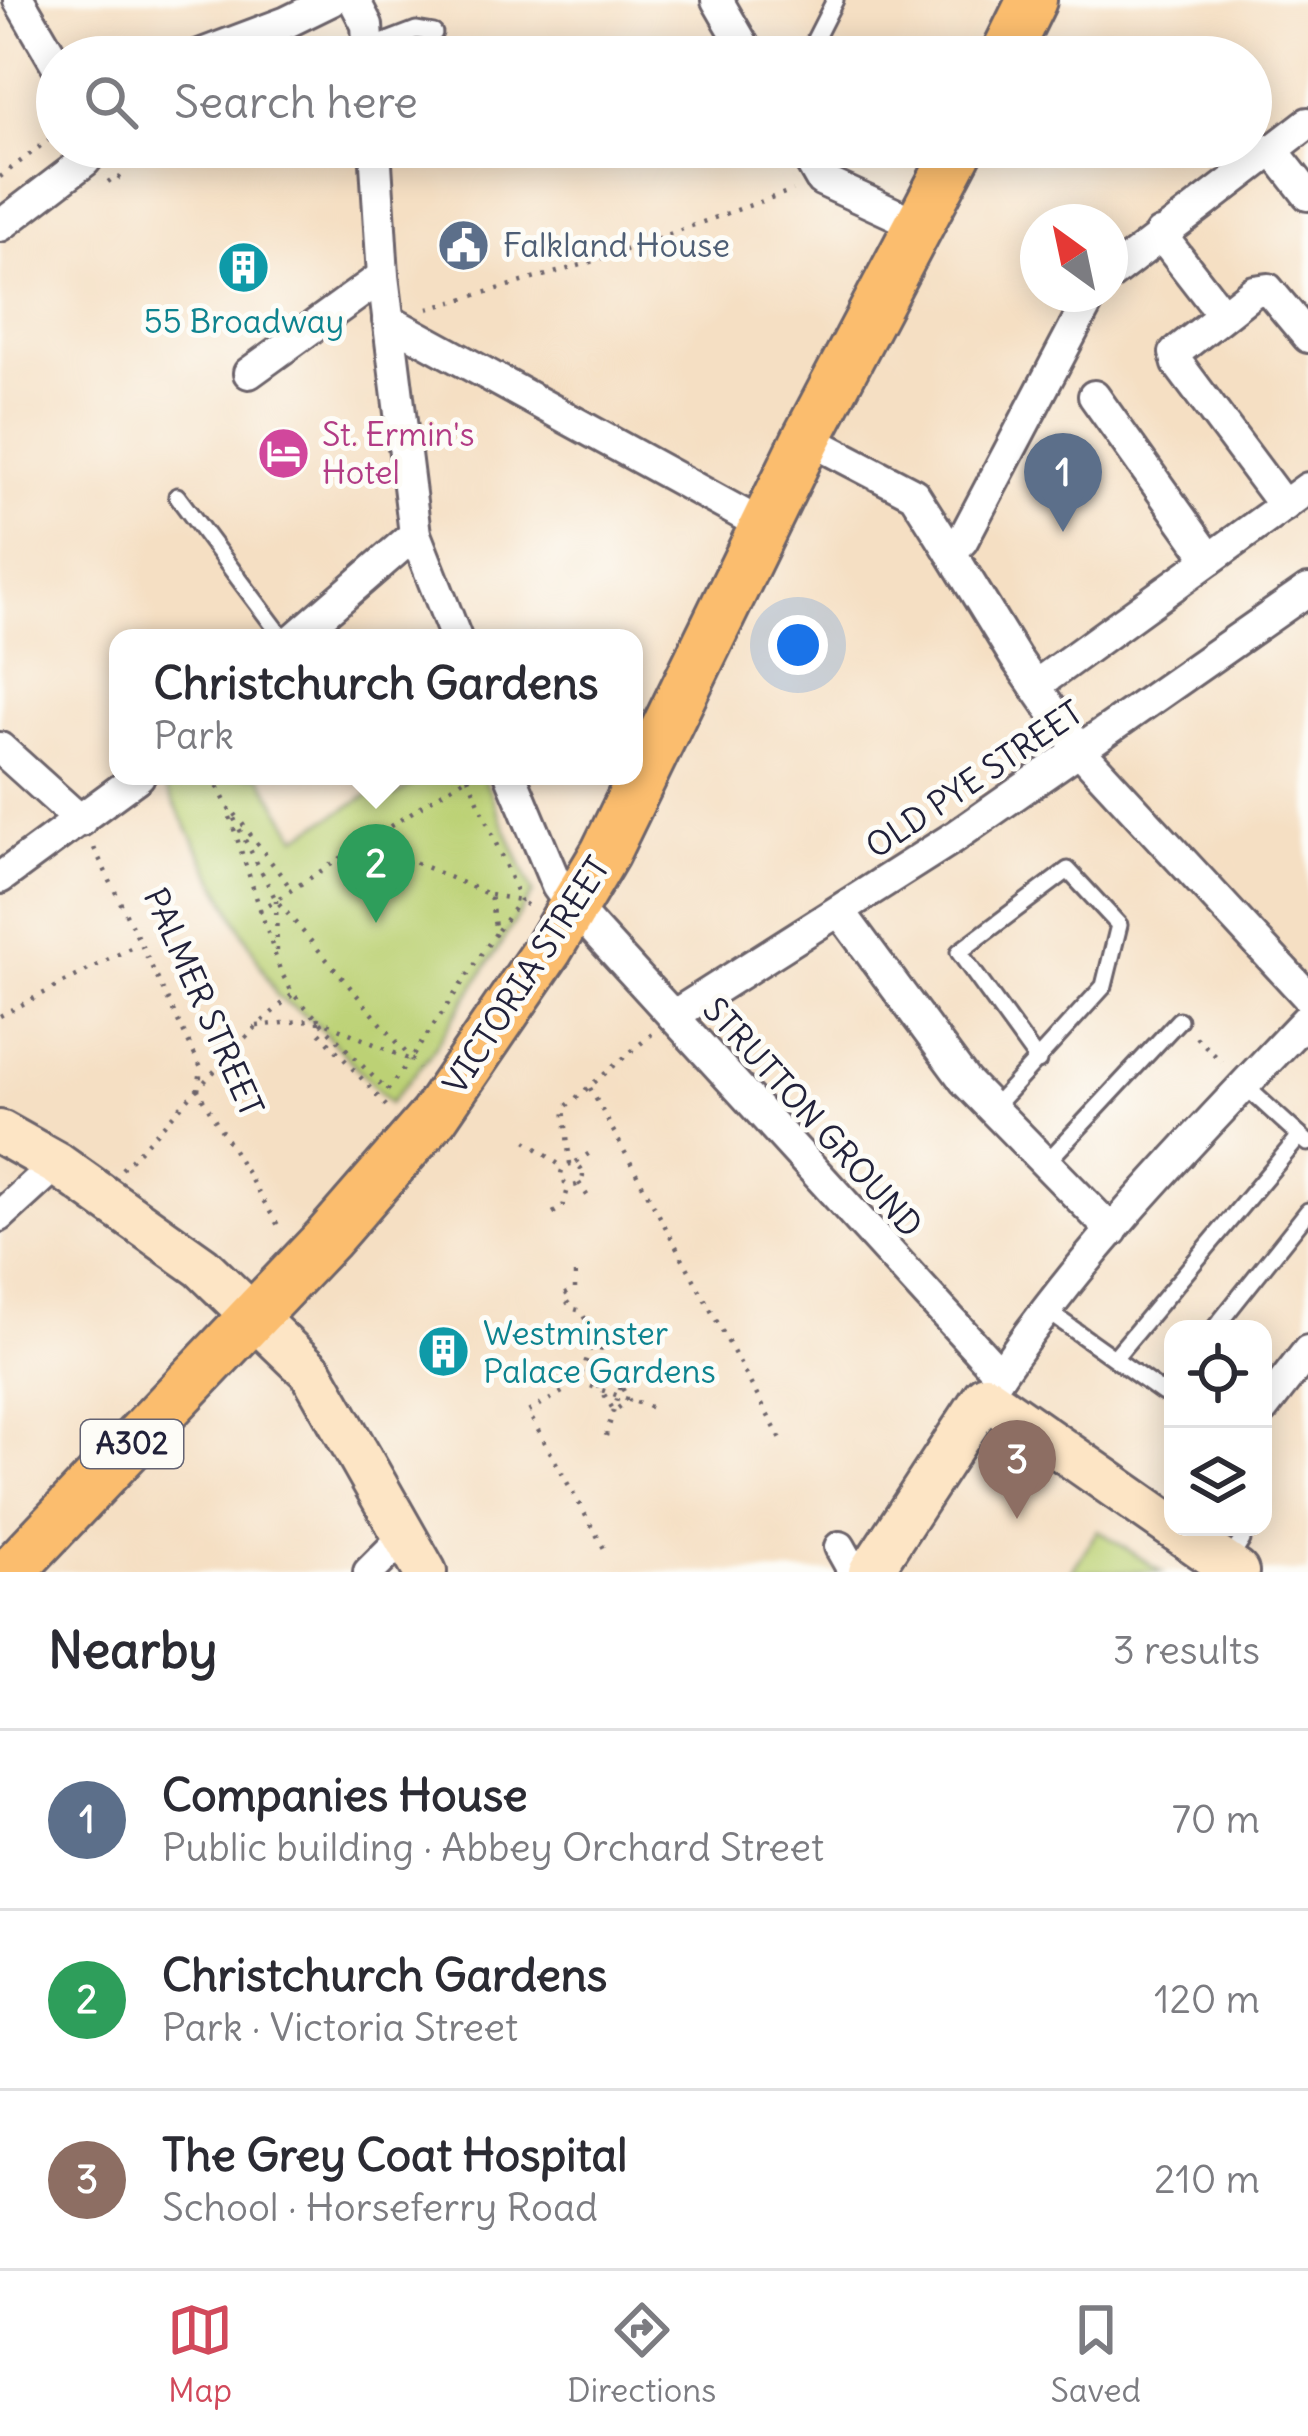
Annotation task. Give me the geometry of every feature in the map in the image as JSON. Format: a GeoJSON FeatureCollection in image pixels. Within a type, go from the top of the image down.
{"type":"FeatureCollection","features":[{"type":"Feature","properties":{"kind":"main road"},"geometry":{"type":"LineString","coordinates":[[1014,36],[1031,0]]}},
{"type":"Feature","properties":{"kind":"main road","name":"VICTORIA STREET"},"geometry":{"type":"LineString","coordinates":[[643,776],[807,438],[950,168]]}},
{"type":"Feature","properties":{"kind":"main road","name":"VICTORIA STREET"},"geometry":{"type":"LineString","coordinates":[[10,1572],[327,1238],[434,1116],[557,911],[605,854],[638,785]]}},
{"type":"Feature","properties":{"kind":"main road"},"geometry":{"type":"LineString","coordinates":[[0,1132],[57,1164],[202,1267],[312,1373],[415,1554]]}},
{"type":"Feature","properties":{"kind":"main road"},"geometry":{"type":"LineString","coordinates":[[855,1564],[992,1385],[1164,1519]]}},
{"type":"Feature","properties":{"kind":"main road"},"geometry":{"type":"LineString","coordinates":[[1195,1536],[1236,1555]]}},
{"type":"Feature","properties":{"kind":"street"},"geometry":{"type":"LineString","coordinates":[[19,0],[36,41]]}},
{"type":"Feature","properties":{"kind":"street"},"geometry":{"type":"LineString","coordinates":[[250,36],[332,0]]}},
{"type":"Feature","properties":{"kind":"street"},"geometry":{"type":"LineString","coordinates":[[354,0],[368,36]]}},
{"type":"Feature","properties":{"kind":"street"},"geometry":{"type":"LineString","coordinates":[[717,0],[738,36]]}},
{"type":"Feature","properties":{"kind":"street"},"geometry":{"type":"LineString","coordinates":[[1308,123],[1272,149],[1308,195]]}},
{"type":"Feature","properties":{"kind":"street"},"geometry":{"type":"LineString","coordinates":[[0,226],[75,168]]}},
{"type":"Feature","properties":{"kind":"street"},"geometry":{"type":"LineString","coordinates":[[376,168],[383,276],[415,534],[452,629]]}},
{"type":"Feature","properties":{"kind":"street"},"geometry":{"type":"LineString","coordinates":[[814,168],[821,180],[921,226]]}},
{"type":"Feature","properties":{"kind":"street"},"geometry":{"type":"LineString","coordinates":[[1128,260],[1247,168]]}},
{"type":"Feature","properties":{"kind":"street"},"geometry":{"type":"LineString","coordinates":[[1160,234],[1222,314]]}},
{"type":"Feature","properties":{"kind":"street"},"geometry":{"type":"LineString","coordinates":[[249,373],[383,276]]}},
{"type":"Feature","properties":{"kind":"street"},"geometry":{"type":"LineString","coordinates":[[1034,686],[1296,497],[1178,364],[1175,353],[1182,344],[1254,291],[1268,289],[1308,337]]}},
{"type":"Feature","properties":{"kind":"street"},"geometry":{"type":"LineString","coordinates":[[950,550],[962,541],[1083,312]]}},
{"type":"Feature","properties":{"kind":"street"},"geometry":{"type":"LineString","coordinates":[[388,320],[764,526]]}},
{"type":"Feature","properties":{"kind":"street"},"geometry":{"type":"LineString","coordinates":[[1094,396],[1210,559]]}},
{"type":"Feature","properties":{"kind":"street"},"geometry":{"type":"LineString","coordinates":[[807,438],[914,494],[1081,752],[1308,997]]}},
{"type":"Feature","properties":{"kind":"street"},"geometry":{"type":"LineString","coordinates":[[305,629],[415,534]]}},
{"type":"Feature","properties":{"kind":"street","name":"OLD PYE STREET"},"geometry":{"type":"LineString","coordinates":[[665,1023],[841,913],[1081,752],[1308,590]]}},
{"type":"Feature","properties":{"kind":"street"},"geometry":{"type":"LineString","coordinates":[[0,748],[81,821]]}},
{"type":"Feature","properties":{"kind":"street"},"geometry":{"type":"LineString","coordinates":[[0,878],[127,785]]}},
{"type":"Feature","properties":{"kind":"street","name":"STRUTTON GROUND"},"geometry":{"type":"LineString","coordinates":[[516,785],[557,886],[557,911],[965,1339],[992,1385]]}},
{"type":"Feature","properties":{"kind":"street"},"geometry":{"type":"LineString","coordinates":[[841,913],[991,1111],[1112,1231]]}},
{"type":"Feature","properties":{"kind":"street"},"geometry":{"type":"LineString","coordinates":[[992,1385],[1046,1310],[1235,1075],[1308,1019]]}},
{"type":"Feature","properties":{"kind":"street"},"geometry":{"type":"LineString","coordinates":[[0,1216],[57,1164]]}},
{"type":"Feature","properties":{"kind":"street"},"geometry":{"type":"LineString","coordinates":[[1272,1397],[1308,1351]]}},
{"type":"Feature","properties":{"kind":"street"},"geometry":{"type":"LineString","coordinates":[[370,1572],[415,1554]]}},
{"type":"Feature","properties":{"kind":"lane"},"geometry":{"type":"LineString","coordinates":[[817,36],[835,0]]}},
{"type":"Feature","properties":{"kind":"lane"},"geometry":{"type":"LineString","coordinates":[[404,36],[416,30],[434,34]]}},
{"type":"Feature","properties":{"kind":"lane"},"geometry":{"type":"LineString","coordinates":[[177,496],[277,629]]}},
{"type":"Feature","properties":{"kind":"lane"},"geometry":{"type":"LineString","coordinates":[[991,1111],[1038,1061],[1104,986],[1119,925],[1068,870],[959,952],[1038,1061]]}},
{"type":"Feature","properties":{"kind":"lane"},"geometry":{"type":"LineString","coordinates":[[1044,1165],[1179,1020]]}},
{"type":"Feature","properties":{"kind":"lane"},"geometry":{"type":"LineString","coordinates":[[1115,1357],[1304,1140],[1235,1075]]}},
{"type":"Feature","properties":{"kind":"lane"},"geometry":{"type":"LineString","coordinates":[[1221,1320],[1308,1211]]}},
{"type":"Feature","properties":{"kind":"lane"},"geometry":{"type":"LineString","coordinates":[[1046,1310],[1164,1392]]}},
{"type":"Feature","properties":{"kind":"path"},"geometry":{"type":"LineString","coordinates":[[0,177],[36,149]]}},
{"type":"Feature","properties":{"kind":"path"},"geometry":{"type":"LineString","coordinates":[[388,320],[584,264],[821,180]]}},
{"type":"Feature","properties":{"kind":"path"},"geometry":{"type":"LineString","coordinates":[[217,785],[276,900],[419,1069]]}},
{"type":"Feature","properties":{"kind":"path"},"geometry":{"type":"LineString","coordinates":[[260,910],[454,785]]}},
{"type":"Feature","properties":{"kind":"path"},"geometry":{"type":"LineString","coordinates":[[472,785],[520,900]]}},
{"type":"Feature","properties":{"kind":"path"},"geometry":{"type":"LineString","coordinates":[[225,800],[280,970],[293,994],[387,1091],[520,900]]}},
{"type":"Feature","properties":{"kind":"path"},"geometry":{"type":"LineString","coordinates":[[225,800],[291,889]]}},
{"type":"Feature","properties":{"kind":"path","name":"PALMER STREET"},"geometry":{"type":"LineString","coordinates":[[81,821],[201,1068],[198,1091],[288,1241]]}},
{"type":"Feature","properties":{"kind":"path"},"geometry":{"type":"LineString","coordinates":[[351,853],[412,861],[490,895],[557,911]]}},
{"type":"Feature","properties":{"kind":"path"},"geometry":{"type":"LineString","coordinates":[[490,895],[496,933]]}},
{"type":"Feature","properties":{"kind":"path"},"geometry":{"type":"LineString","coordinates":[[276,900],[274,932],[280,970]]}},
{"type":"Feature","properties":{"kind":"path"},"geometry":{"type":"LineString","coordinates":[[0,1016],[140,943]]}},
{"type":"Feature","properties":{"kind":"path"},"geometry":{"type":"LineString","coordinates":[[118,1173],[293,994]]}},
{"type":"Feature","properties":{"kind":"path"},"geometry":{"type":"LineString","coordinates":[[257,1026],[318,1019],[410,1060]]}},
{"type":"Feature","properties":{"kind":"path"},"geometry":{"type":"LineString","coordinates":[[318,1019],[318,1030],[401,1121]]}},
{"type":"Feature","properties":{"kind":"path"},"geometry":{"type":"LineString","coordinates":[[569,1165],[564,1108],[665,1023]]}},
{"type":"Feature","properties":{"kind":"path"},"geometry":{"type":"LineString","coordinates":[[1195,1036],[1235,1075]]}},
{"type":"Feature","properties":{"kind":"path"},"geometry":{"type":"LineString","coordinates":[[590,1088],[784,1444]]}},
{"type":"Feature","properties":{"kind":"path"},"geometry":{"type":"LineString","coordinates":[[526,1141],[582,1170],[579,1183],[592,1203]]}},
{"type":"Feature","properties":{"kind":"path"},"geometry":{"type":"LineString","coordinates":[[569,1185],[562,1178],[569,1165],[596,1149]]}},
{"type":"Feature","properties":{"kind":"path"},"geometry":{"type":"LineString","coordinates":[[569,1185],[579,1183]]}},
{"type":"Feature","properties":{"kind":"path"},"geometry":{"type":"LineString","coordinates":[[553,1213],[563,1207],[569,1185]]}},
{"type":"Feature","properties":{"kind":"path"},"geometry":{"type":"LineString","coordinates":[[575,1274],[574,1288],[563,1295],[571,1308],[580,1311],[629,1400]]}},
{"type":"Feature","properties":{"kind":"path"},"geometry":{"type":"LineString","coordinates":[[579,1382],[594,1337]]}},
{"type":"Feature","properties":{"kind":"path"},"geometry":{"type":"LineString","coordinates":[[606,1552],[528,1412],[609,1364]]}},
{"type":"Feature","properties":{"kind":"path"},"geometry":{"type":"LineString","coordinates":[[592,1374],[614,1411]]}},
{"type":"Feature","properties":{"kind":"path"},"geometry":{"type":"LineString","coordinates":[[579,1382],[653,1408]]}},
{"type":"Feature","properties":{"kind":"path"},"geometry":{"type":"LineString","coordinates":[[606,1436],[621,1386]]}},
{"type":"Feature","properties":{"kind":"path"},"geometry":{"type":"LineString","coordinates":[[614,1411],[629,1400]]}},
{"type":"Feature","properties":{"kind":"green space"},"geometry":{"type":"Polygon","coordinates":[[[265,785],[297,837],[386,785],[394,797],[412,785],[487,785],[533,893],[430,1055],[390,1103],[315,1023],[277,996],[166,788],[265,785]]]}},
{"type":"Feature","properties":{"kind":"green space"},"geometry":{"type":"Polygon","coordinates":[[[1098,1530],[1162,1572],[1071,1572],[1098,1530]]]}},
{"type":"Feature","properties":{"kind":"place","name":"Falkland House"},"geometry":{"type":"Point","coordinates":[464,245]}},
{"type":"Feature","properties":{"kind":"place","name":"55 Broadway"},"geometry":{"type":"Point","coordinates":[244,267]}},
{"type":"Feature","properties":{"kind":"place","name":"St. Ermin's Hotel"},"geometry":{"type":"Point","coordinates":[283,453]}},
{"type":"Feature","properties":{"kind":"place","name":"Companies House"},"geometry":{"type":"Point","coordinates":[1063,532]}},
{"type":"Feature","properties":{"kind":"place","name":"Christchurch Gardens"},"geometry":{"type":"Point","coordinates":[376,923]}},
{"type":"Feature","properties":{"kind":"place","name":"Westminster Palace Gardens"},"geometry":{"type":"Point","coordinates":[444,1352]}},
{"type":"Feature","properties":{"kind":"place","name":"The Grey Coat Hospital"},"geometry":{"type":"Point","coordinates":[1017,1519]}}]}
